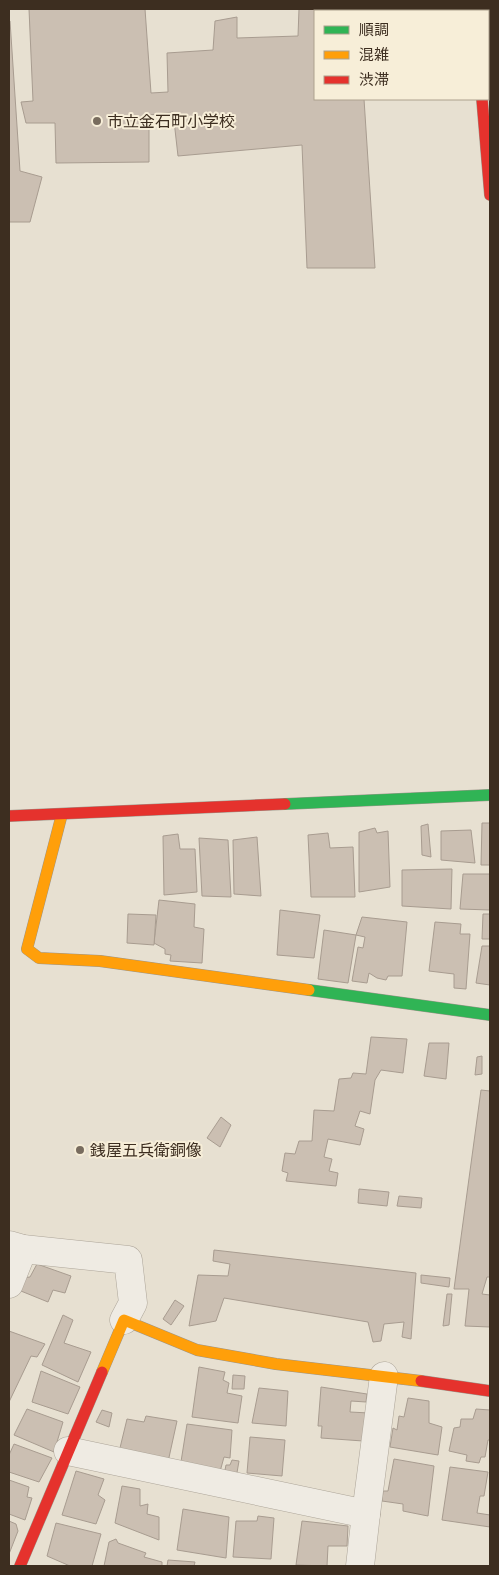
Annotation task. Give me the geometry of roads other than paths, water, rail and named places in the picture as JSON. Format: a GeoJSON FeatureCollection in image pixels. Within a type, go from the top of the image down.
{"type":"FeatureCollection","features":[{"type":"Feature","properties":{"kind":"street"},"geometry":{"type":"LineString","coordinates":[[482,100],[490,195]]}},
{"type":"Feature","properties":{"kind":"street"},"geometry":{"type":"LineString","coordinates":[[9,816],[490,795]]}},
{"type":"Feature","properties":{"kind":"street"},"geometry":{"type":"LineString","coordinates":[[62,814],[27,949],[40,958],[100,961],[490,1015]]}},
{"type":"Feature","properties":{"kind":"street"},"geometry":{"type":"LineString","coordinates":[[9,1284],[16,1247],[128,1260],[133,1303],[124,1320],[20,1566]]}},
{"type":"Feature","properties":{"kind":"street"},"geometry":{"type":"LineString","coordinates":[[124,1320],[197,1350],[276,1364],[384,1376],[490,1391]]}},
{"type":"Feature","properties":{"kind":"street"},"geometry":{"type":"LineString","coordinates":[[360,1566],[384,1376]]}},
{"type":"Feature","properties":{"kind":"street"},"geometry":{"type":"LineString","coordinates":[[68,1451],[366,1514]]}},
{"type":"Feature","properties":{"kind":"place","name":"市立金石町小学校"},"geometry":{"type":"Point","coordinates":[97,121]}},
{"type":"Feature","properties":{"kind":"place","name":"銭屋五兵衛銅像"},"geometry":{"type":"Point","coordinates":[80,1150]}}]}
